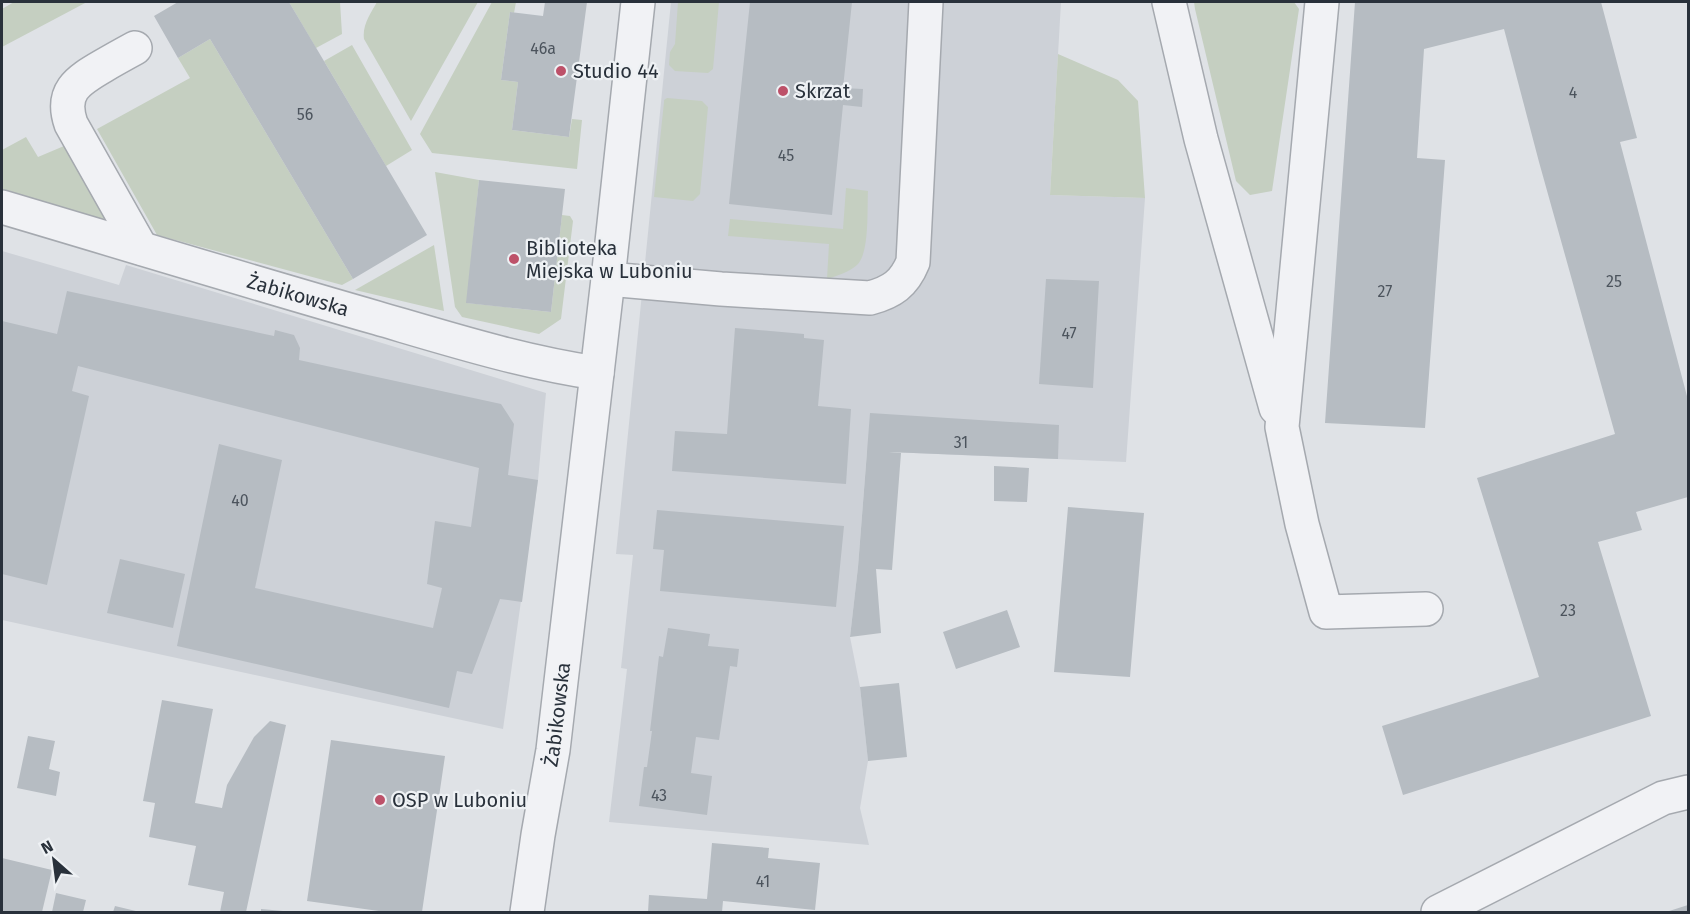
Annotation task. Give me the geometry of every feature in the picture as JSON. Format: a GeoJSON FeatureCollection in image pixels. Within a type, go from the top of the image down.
{"type":"FeatureCollection","features":[{"type":"Feature","properties":{"kind":"street","name":"Żabikowska"},"geometry":{"type":"LineString","coordinates":[[527,912],[552,759],[638,2]]}},
{"type":"Feature","properties":{"kind":"street"},"geometry":{"type":"LineString","coordinates":[[608,279],[721,289],[870,297],[886,293],[899,284],[913,262],[926,2]]}},
{"type":"Feature","properties":{"kind":"street"},"geometry":{"type":"LineString","coordinates":[[1169,2],[1201,139],[1282,427],[1302,524],[1326,612],[1426,609]]}},
{"type":"Feature","properties":{"kind":"street"},"geometry":{"type":"LineString","coordinates":[[1282,427],[1322,2]]}},
{"type":"Feature","properties":{"kind":"street"},"geometry":{"type":"LineString","coordinates":[[135,48],[84,77],[73,87],[68,99],[67,112],[71,124],[141,248]]}},
{"type":"Feature","properties":{"kind":"street","name":"Żabikowska"},"geometry":{"type":"LineString","coordinates":[[2,207],[464,343],[540,363],[597,373]]}},
{"type":"Feature","properties":{"kind":"street"},"geometry":{"type":"LineString","coordinates":[[1438,912],[1676,795],[1689,776]]}},
{"type":"Feature","properties":{"kind":"shaded area"},"geometry":{"type":"Polygon","coordinates":[[[671,2],[1061,2],[1050,195],[1145,198],[1126,462],[867,451],[850,637],[860,687],[868,761],[860,808],[869,845],[609,822],[627,669],[621,668],[633,555],[616,554],[671,2]]]}},
{"type":"Feature","properties":{"kind":"shaded area"},"geometry":{"type":"Polygon","coordinates":[[[2,251],[119,285],[126,265],[546,393],[538,480],[503,729],[2,620],[2,251]]]}},
{"type":"Feature","properties":{"kind":"green space"},"geometry":{"type":"Polygon","coordinates":[[[14,2],[87,2],[2,47],[2,9],[14,2]]]}},
{"type":"Feature","properties":{"kind":"green space"},"geometry":{"type":"Polygon","coordinates":[[[289,2],[340,2],[342,34],[316,48],[289,2]]]}},
{"type":"Feature","properties":{"kind":"green space"},"geometry":{"type":"Polygon","coordinates":[[[377,2],[478,2],[411,121],[364,39],[366,24],[377,2]]]}},
{"type":"Feature","properties":{"kind":"green space"},"geometry":{"type":"Polygon","coordinates":[[[492,2],[516,2],[514,13],[510,12],[501,80],[518,82],[512,130],[569,137],[572,119],[582,120],[577,169],[432,153],[420,134],[492,2]]]}},
{"type":"Feature","properties":{"kind":"green space"},"geometry":{"type":"Polygon","coordinates":[[[678,2],[719,2],[713,69],[708,73],[675,71],[669,65],[670,52],[675,44],[678,2]]]}},
{"type":"Feature","properties":{"kind":"green space"},"geometry":{"type":"Polygon","coordinates":[[[1194,2],[1294,2],[1299,9],[1272,191],[1250,195],[1236,181],[1194,2]]]}},
{"type":"Feature","properties":{"kind":"green space"},"geometry":{"type":"Polygon","coordinates":[[[210,39],[353,279],[342,285],[157,235],[97,129],[190,78],[178,58],[210,39]]]}},
{"type":"Feature","properties":{"kind":"green space"},"geometry":{"type":"Polygon","coordinates":[[[352,45],[412,150],[386,166],[324,61],[352,45]]]}},
{"type":"Feature","properties":{"kind":"green space"},"geometry":{"type":"Polygon","coordinates":[[[1058,54],[1118,80],[1138,101],[1145,198],[1050,195],[1058,54]]]}},
{"type":"Feature","properties":{"kind":"green space"},"geometry":{"type":"Polygon","coordinates":[[[667,98],[702,101],[708,107],[700,194],[693,201],[654,197],[664,100],[667,98]]]}},
{"type":"Feature","properties":{"kind":"green space"},"geometry":{"type":"Polygon","coordinates":[[[26,137],[38,157],[64,146],[108,221],[2,192],[2,150],[26,137]]]}},
{"type":"Feature","properties":{"kind":"green space"},"geometry":{"type":"Polygon","coordinates":[[[435,172],[479,180],[467,303],[551,312],[562,215],[570,216],[573,221],[561,319],[539,334],[462,317],[455,307],[435,172]]]}},
{"type":"Feature","properties":{"kind":"green space"},"geometry":{"type":"Polygon","coordinates":[[[846,188],[868,191],[868,219],[866,241],[861,259],[857,265],[843,274],[827,279],[829,244],[728,236],[730,219],[843,229],[846,188]]]}},
{"type":"Feature","properties":{"kind":"green space"},"geometry":{"type":"Polygon","coordinates":[[[434,245],[444,311],[355,290],[434,245]]]}},
{"type":"Feature","properties":{"kind":"building"},"geometry":{"type":"Polygon","coordinates":[[[178,2],[289,2],[427,235],[353,279],[210,39],[178,58],[154,16],[178,2]]]}},
{"type":"Feature","properties":{"kind":"building"},"geometry":{"type":"Polygon","coordinates":[[[545,2],[587,2],[569,137],[512,130],[518,82],[501,80],[510,12],[543,16],[545,2]]]}},
{"type":"Feature","properties":{"kind":"building"},"geometry":{"type":"Polygon","coordinates":[[[750,2],[852,2],[843,88],[863,89],[862,107],[843,105],[832,215],[729,204],[750,2]]]}},
{"type":"Feature","properties":{"kind":"building"},"geometry":{"type":"Polygon","coordinates":[[[1355,2],[1601,2],[1637,138],[1620,142],[1688,400],[1688,497],[1636,512],[1642,530],[1598,542],[1651,716],[1403,795],[1382,726],[1539,677],[1477,478],[1615,434],[1504,29],[1424,49],[1417,158],[1445,160],[1425,428],[1325,423],[1355,2]]]}},
{"type":"Feature","properties":{"kind":"building","name":"Biblioteka Miejska w Luboniu"},"geometry":{"type":"Polygon","coordinates":[[[479,180],[565,189],[551,312],[466,303],[479,180]]]}},
{"type":"Feature","properties":{"kind":"building"},"geometry":{"type":"Polygon","coordinates":[[[1046,279],[1099,281],[1093,388],[1039,384],[1046,279]]]}},
{"type":"Feature","properties":{"kind":"building"},"geometry":{"type":"Polygon","coordinates":[[[67,291],[274,336],[275,330],[294,335],[300,348],[299,360],[501,404],[514,424],[508,475],[538,480],[522,602],[500,599],[472,674],[457,671],[449,708],[177,646],[219,444],[282,460],[255,588],[433,628],[442,588],[427,584],[435,521],[471,527],[479,468],[78,366],[72,391],[89,396],[47,585],[2,574],[2,321],[57,334],[67,291]]]}},
{"type":"Feature","properties":{"kind":"building"},"geometry":{"type":"Polygon","coordinates":[[[735,328],[804,334],[804,338],[824,340],[818,406],[851,409],[846,484],[672,471],[675,431],[727,434],[735,328]]]}},
{"type":"Feature","properties":{"kind":"building"},"geometry":{"type":"Polygon","coordinates":[[[870,413],[1059,425],[1058,459],[889,452],[901,453],[892,570],[876,569],[881,633],[850,637],[858,567],[870,413]]]}},
{"type":"Feature","properties":{"kind":"building"},"geometry":{"type":"Polygon","coordinates":[[[994,466],[1029,468],[1027,502],[994,501],[994,466]]]}},
{"type":"Feature","properties":{"kind":"building"},"geometry":{"type":"Polygon","coordinates":[[[1068,507],[1144,513],[1130,677],[1054,672],[1068,507]]]}},
{"type":"Feature","properties":{"kind":"building"},"geometry":{"type":"Polygon","coordinates":[[[657,510],[844,526],[836,607],[660,591],[664,550],[653,549],[657,510]]]}},
{"type":"Feature","properties":{"kind":"building"},"geometry":{"type":"Polygon","coordinates":[[[120,559],[185,574],[173,628],[107,613],[120,559]]]}},
{"type":"Feature","properties":{"kind":"building"},"geometry":{"type":"Polygon","coordinates":[[[1007,610],[1020,647],[956,669],[943,632],[1007,610]]]}},
{"type":"Feature","properties":{"kind":"building"},"geometry":{"type":"Polygon","coordinates":[[[668,628],[710,634],[708,646],[739,649],[737,667],[730,666],[719,740],[696,737],[691,773],[712,776],[707,815],[639,806],[652,731],[650,731],[659,656],[663,657],[668,628]]]}},
{"type":"Feature","properties":{"kind":"building"},"geometry":{"type":"Polygon","coordinates":[[[899,683],[907,757],[868,761],[860,687],[899,683]]]}},
{"type":"Feature","properties":{"kind":"building"},"geometry":{"type":"Polygon","coordinates":[[[162,700],[213,709],[195,803],[222,808],[227,785],[254,737],[270,721],[286,725],[246,912],[220,912],[224,892],[188,885],[196,846],[149,837],[155,803],[143,801],[162,700]]]}},
{"type":"Feature","properties":{"kind":"building"},"geometry":{"type":"Polygon","coordinates":[[[28,736],[55,741],[49,769],[60,772],[56,796],[17,788],[28,736]]]}},
{"type":"Feature","properties":{"kind":"building","name":"OSP w Luboniu"},"geometry":{"type":"Polygon","coordinates":[[[331,740],[445,756],[422,912],[386,912],[307,901],[331,740]]]}},
{"type":"Feature","properties":{"kind":"building"},"geometry":{"type":"Polygon","coordinates":[[[712,843],[769,848],[768,858],[820,863],[815,910],[723,901],[722,912],[648,912],[649,895],[707,899],[712,843]]]}},
{"type":"Feature","properties":{"kind":"building"},"geometry":{"type":"Polygon","coordinates":[[[2,858],[52,870],[42,912],[2,912],[2,858]]]}},
{"type":"Feature","properties":{"kind":"building"},"geometry":{"type":"Polygon","coordinates":[[[56,893],[86,900],[83,912],[52,912],[56,893]]]}},
{"type":"Feature","properties":{"kind":"building"},"geometry":{"type":"Polygon","coordinates":[[[1688,905],[1688,912],[1666,912],[1688,905]]]}},
{"type":"Feature","properties":{"kind":"building"},"geometry":{"type":"Polygon","coordinates":[[[115,906],[140,912],[113,912],[115,906]]]}},
{"type":"Feature","properties":{"kind":"building"},"geometry":{"type":"Polygon","coordinates":[[[261,909],[283,911],[283,912],[261,912],[261,909]]]}},
{"type":"Feature","properties":{"kind":"place","name":"Studio 44"},"geometry":{"type":"Point","coordinates":[561,71]}},
{"type":"Feature","properties":{"kind":"place","name":"Skrzat"},"geometry":{"type":"Point","coordinates":[783,91]}},
{"type":"Feature","properties":{"kind":"place","name":"Biblioteka Miejska w Luboniu"},"geometry":{"type":"Point","coordinates":[514,259]}},
{"type":"Feature","properties":{"kind":"place","name":"OSP w Luboniu"},"geometry":{"type":"Point","coordinates":[380,800]}}]}
